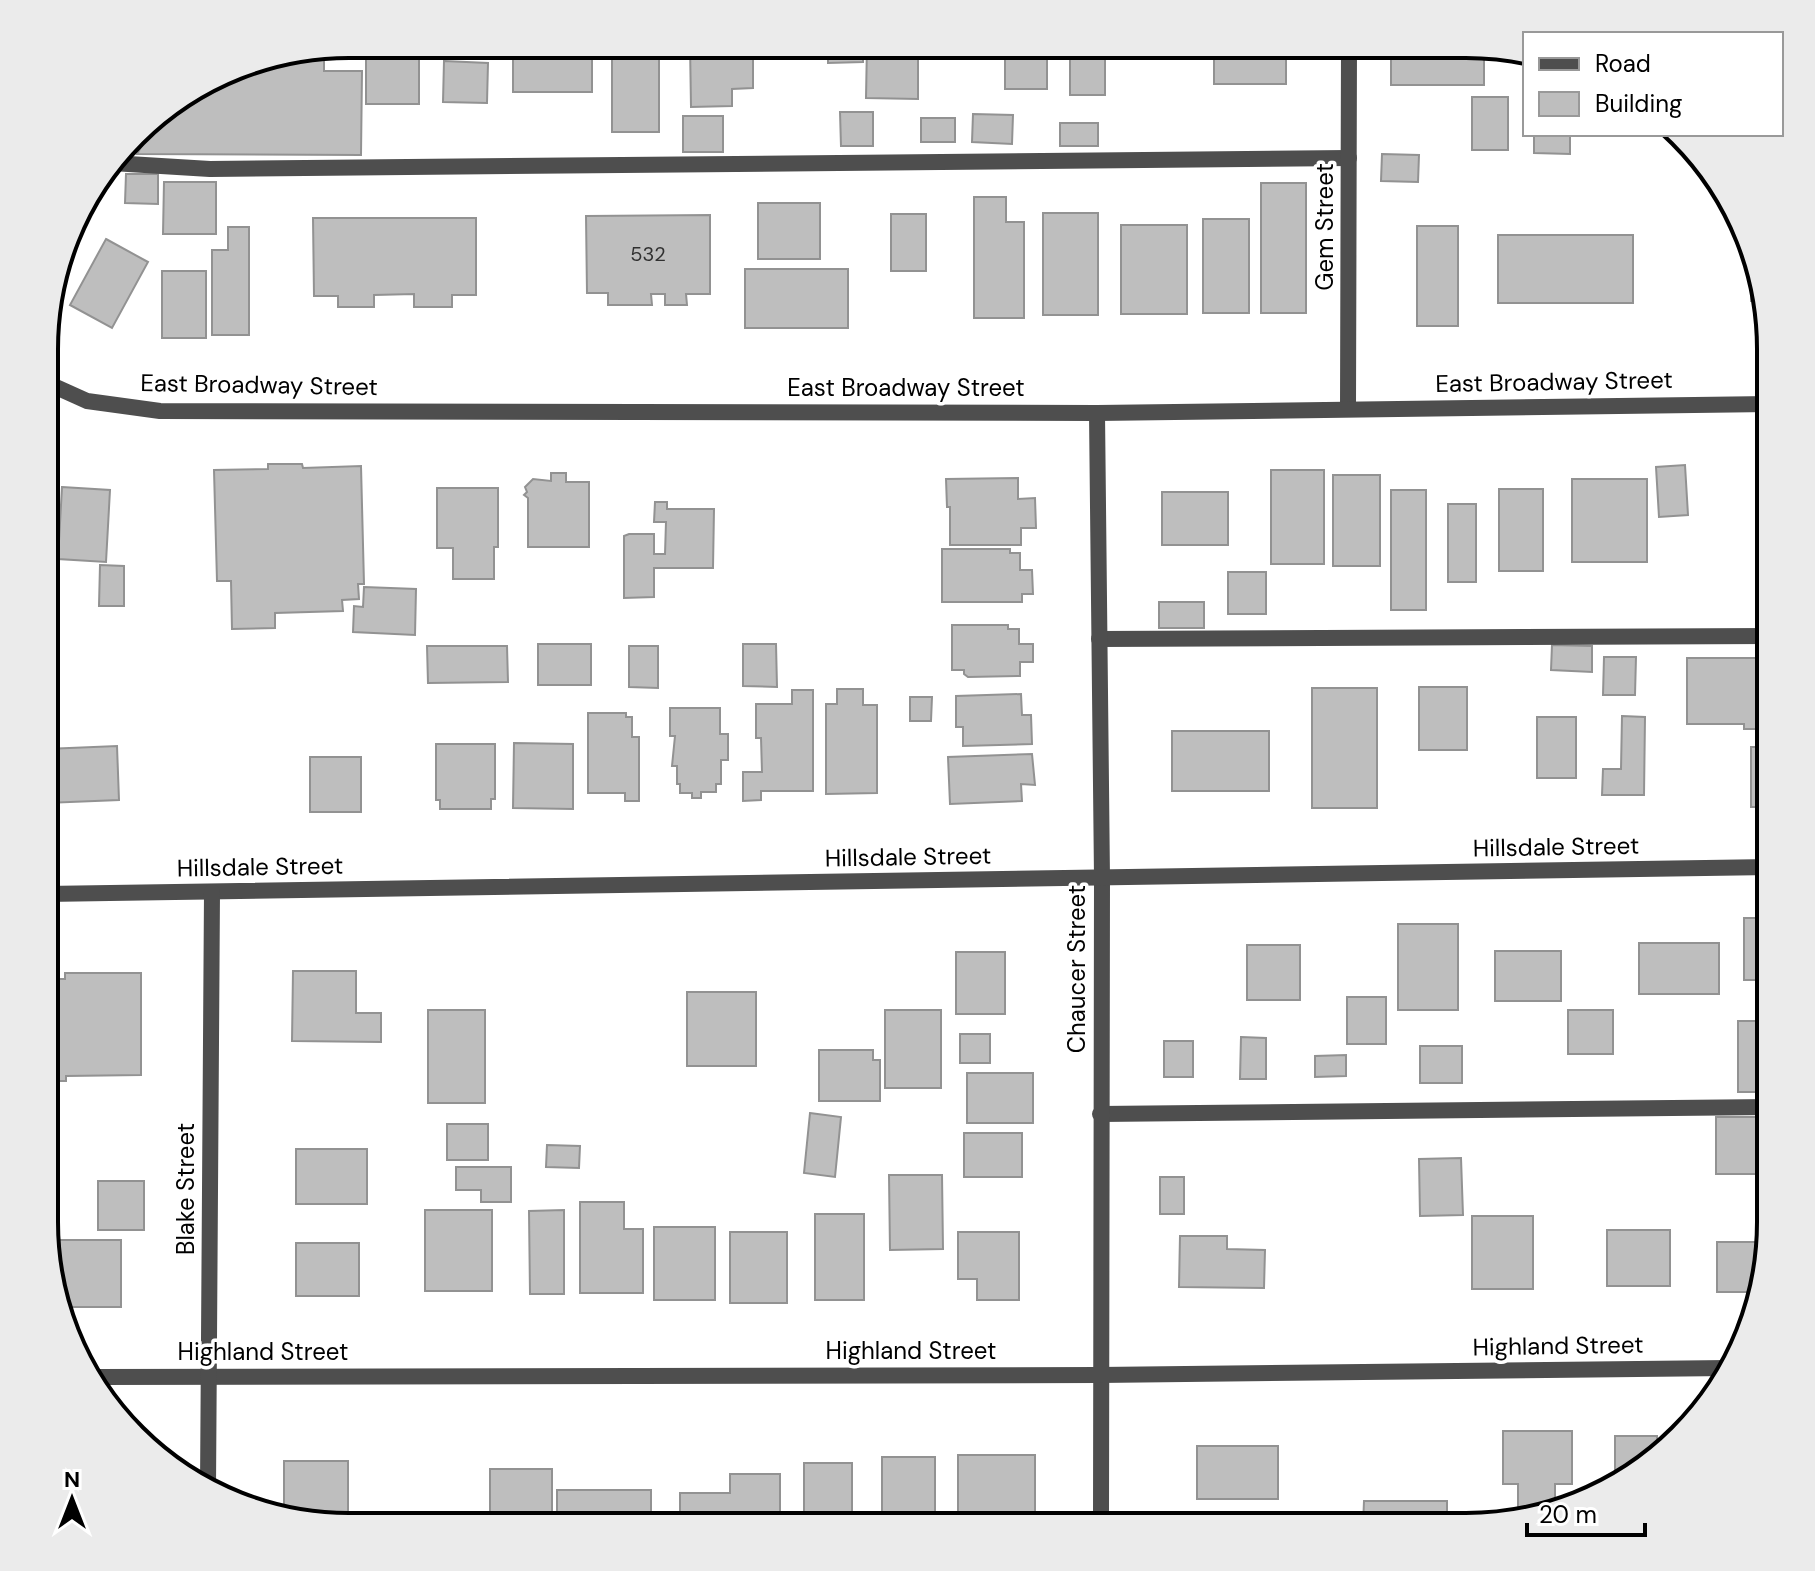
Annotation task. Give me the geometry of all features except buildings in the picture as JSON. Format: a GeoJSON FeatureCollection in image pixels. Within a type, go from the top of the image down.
{"type":"FeatureCollection","features":[{"type":"Feature","properties":{"kind":"street","name":"Gem Street"},"geometry":{"type":"LineString","coordinates":[[1348,409],[1349,58]]}},
{"type":"Feature","properties":{"kind":"street"},"geometry":{"type":"LineString","coordinates":[[125,164],[210,169],[1349,158]]}},
{"type":"Feature","properties":{"kind":"street","name":"East Broadway Street"},"geometry":{"type":"LineString","coordinates":[[58,388],[87,401],[160,411],[1097,413],[1757,404]]}},
{"type":"Feature","properties":{"kind":"street","name":"Chaucer Street"},"geometry":{"type":"LineString","coordinates":[[1097,413],[1102,878],[1101,1513]]}},
{"type":"Feature","properties":{"kind":"street"},"geometry":{"type":"LineString","coordinates":[[1099,639],[1757,636]]}},
{"type":"Feature","properties":{"kind":"street","name":"Hillsdale Street"},"geometry":{"type":"LineString","coordinates":[[58,894],[1757,867]]}},
{"type":"Feature","properties":{"kind":"street","name":"Blake Street"},"geometry":{"type":"LineString","coordinates":[[208,1477],[212,892]]}},
{"type":"Feature","properties":{"kind":"street"},"geometry":{"type":"LineString","coordinates":[[1100,1114],[1757,1107]]}},
{"type":"Feature","properties":{"kind":"street","name":"Highland Street"},"geometry":{"type":"LineString","coordinates":[[103,1377],[1099,1375],[1718,1368]]}}]}
